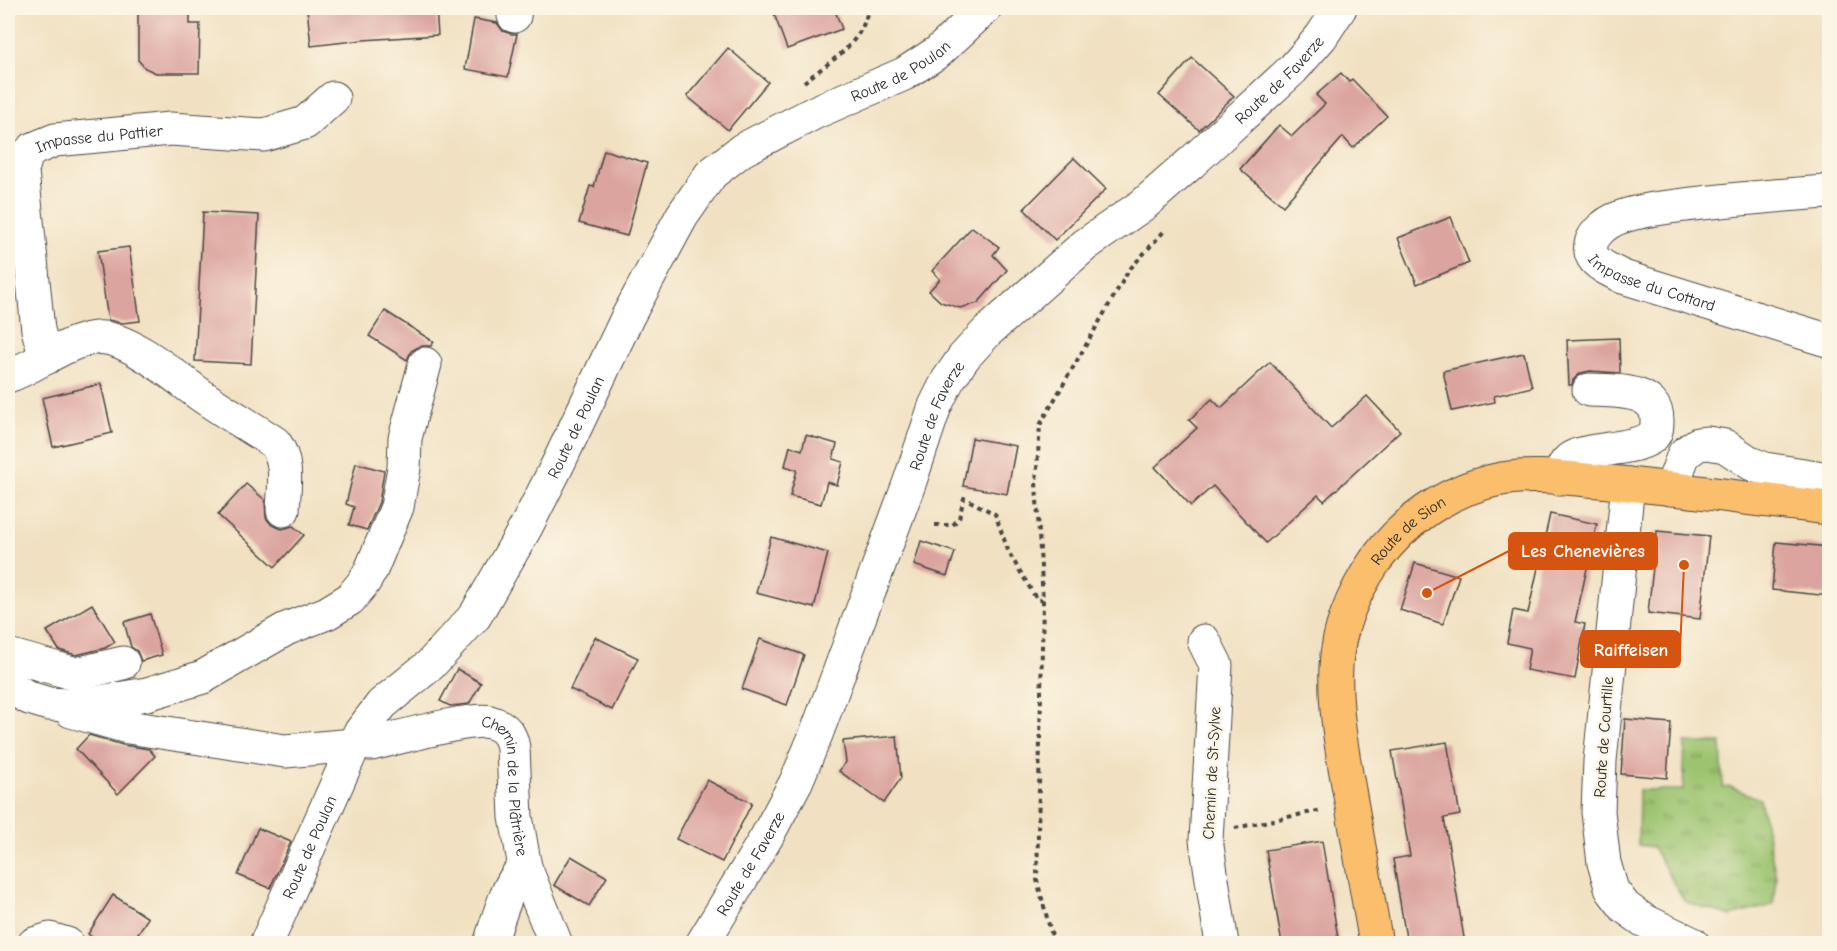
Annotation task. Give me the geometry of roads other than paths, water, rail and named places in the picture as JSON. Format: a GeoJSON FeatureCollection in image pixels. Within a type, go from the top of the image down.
{"type":"FeatureCollection","features":[{"type":"Feature","properties":{"kind":"main road","name":"Route de Sion"},"geometry":{"type":"LineString","coordinates":[[1376,944],[1340,739],[1336,702],[1336,663],[1349,608],[1362,581],[1387,546],[1412,521],[1439,502],[1463,490],[1492,481],[1536,477],[1628,484],[1830,508]]}},
{"type":"Feature","properties":{"kind":"street","name":"Route de Poulan"},"geometry":{"type":"LineString","coordinates":[[266,944],[359,734],[382,704],[430,665],[475,616],[526,528],[633,306],[700,186],[711,174],[742,150],[816,112],[904,74],[938,52],[985,8]]}},
{"type":"Feature","properties":{"kind":"street","name":"Route de Faverze"},"geometry":{"type":"LineString","coordinates":[[702,944],[766,838],[796,782],[817,732],[905,496],[935,406],[948,380],[964,357],[987,332],[1085,245],[1144,204],[1293,69],[1321,37],[1340,8]]}},
{"type":"Feature","properties":{"kind":"street","name":"Impasse du Pattier"},"geometry":{"type":"LineString","coordinates":[[46,358],[38,330],[22,171],[26,156],[33,149],[55,140],[170,129],[264,135],[305,123],[333,98]]}},
{"type":"Feature","properties":{"kind":"street","name":"Impasse du Cottard"},"geometry":{"type":"LineString","coordinates":[[1830,190],[1658,208],[1619,217],[1596,232],[1590,245],[1593,258],[1623,277],[1830,341]]}},
{"type":"Feature","properties":{"kind":"street"},"geometry":{"type":"LineString","coordinates":[[8,376],[83,340],[99,337],[116,341],[147,357],[202,397],[275,443],[280,450],[285,467],[284,510]]}},
{"type":"Feature","properties":{"kind":"street"},"geometry":{"type":"LineString","coordinates":[[8,686],[29,698],[49,704],[66,705],[88,704],[147,694],[203,677],[286,629],[327,613],[350,599],[371,570],[397,507],[404,468],[405,438],[425,364]]}},
{"type":"Feature","properties":{"kind":"street"},"geometry":{"type":"LineString","coordinates":[[1559,478],[1565,463],[1575,456],[1643,441],[1653,436],[1657,428],[1657,410],[1651,402],[1624,392],[1589,390]]}},
{"type":"Feature","properties":{"kind":"street"},"geometry":{"type":"LineString","coordinates":[[1671,489],[1684,453],[1698,444],[1708,443],[1725,446],[1752,464],[1765,469],[1830,479]]}},
{"type":"Feature","properties":{"kind":"street","name":"Route de Courtille"},"geometry":{"type":"LineString","coordinates":[[1628,484],[1600,761],[1598,812],[1604,863],[1612,890],[1625,907],[1643,920],[1693,944]]}},
{"type":"Feature","properties":{"kind":"street","name":"Chemin de St-Sylve"},"geometry":{"type":"LineString","coordinates":[[1204,641],[1216,665],[1206,840],[1222,944]]}},
{"type":"Feature","properties":{"kind":"street"},"geometry":{"type":"LineString","coordinates":[[8,655],[76,674],[123,663]]}},
{"type":"Feature","properties":{"kind":"street","name":"Chemin de la Plâtrière"},"geometry":{"type":"LineString","coordinates":[[66,705],[70,710],[128,727],[285,751],[371,744],[467,723],[488,722],[503,728],[512,738],[516,817],[525,867],[556,944]]}},
{"type":"Feature","properties":{"kind":"street"},"geometry":{"type":"LineString","coordinates":[[490,944],[509,892],[520,871],[525,867]]}},
{"type":"Feature","properties":{"kind":"street"},"geometry":{"type":"LineString","coordinates":[[34,944],[50,939],[67,944]]}},
{"type":"Feature","properties":{"kind":"place","name":"Raiffeisen"},"geometry":{"type":"Point","coordinates":[1684,565]}},
{"type":"Feature","properties":{"kind":"place","name":"Les Chenevières"},"geometry":{"type":"Point","coordinates":[1427,593]}}]}
